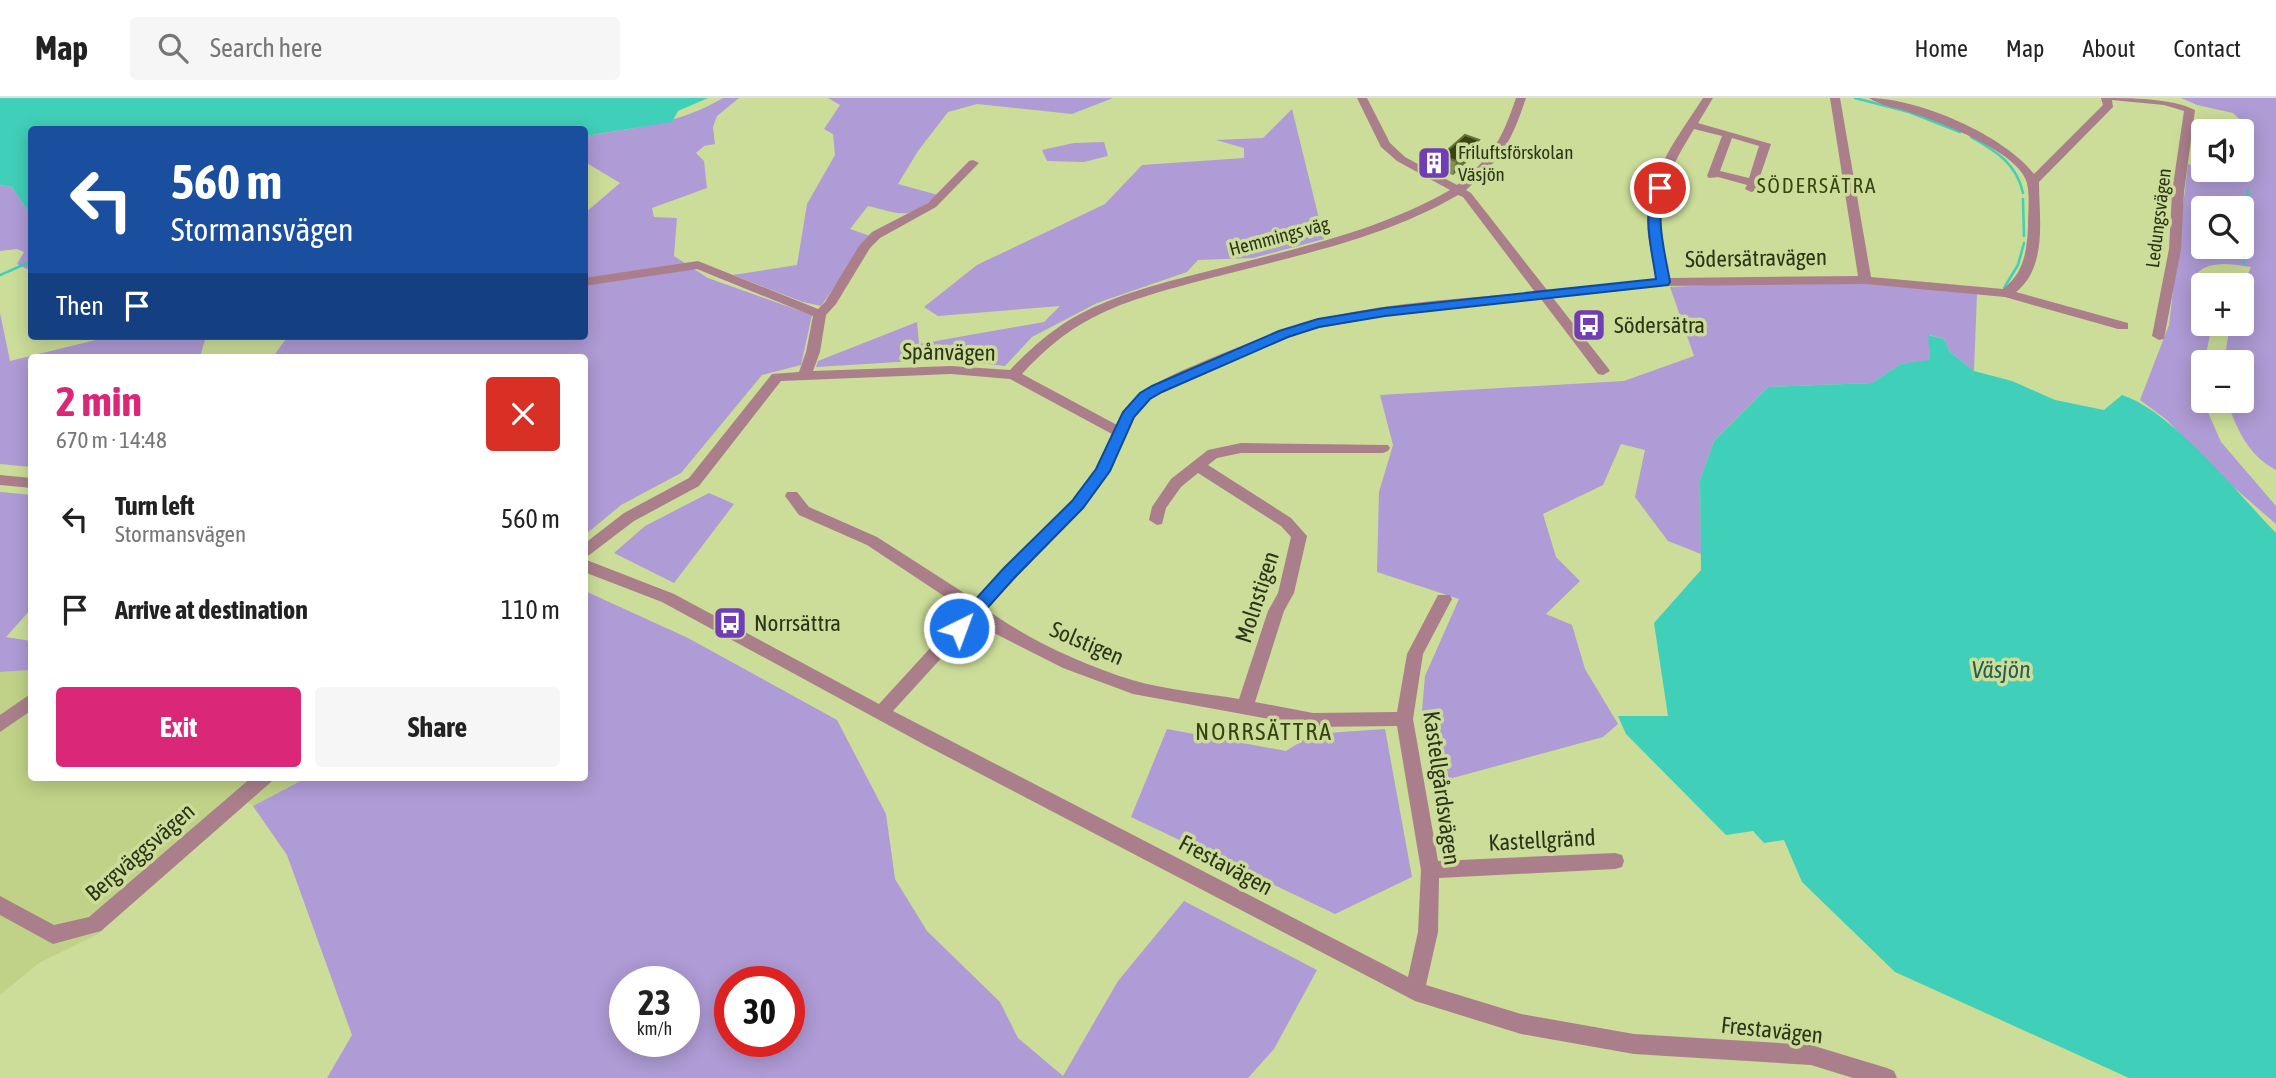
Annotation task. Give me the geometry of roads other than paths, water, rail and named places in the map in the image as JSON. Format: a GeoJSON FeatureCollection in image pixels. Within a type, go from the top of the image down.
{"type":"FeatureCollection","features":[{"type":"Feature","properties":{"kind":"street"},"geometry":{"type":"LineString","coordinates":[[1362,98],[1385,145],[1401,159],[1467,195],[1603,371]]}},
{"type":"Feature","properties":{"kind":"street","name":"Hemmings väg"},"geometry":{"type":"LineString","coordinates":[[1013,375],[1043,343],[1099,310],[1166,287],[1390,226],[1458,190],[1486,166],[1503,145],[1519,111],[1521,98]]}},
{"type":"Feature","properties":{"kind":"street"},"geometry":{"type":"LineString","coordinates":[[1663,282],[1656,239],[1655,201],[1671,160],[1708,98]]}},
{"type":"Feature","properties":{"kind":"street"},"geometry":{"type":"LineString","coordinates":[[1835,98],[1866,280]]}},
{"type":"Feature","properties":{"kind":"street"},"geometry":{"type":"LineString","coordinates":[[1874,98],[1983,138],[2021,165],[2033,181],[2035,241],[2018,284],[2006,293]]}},
{"type":"Feature","properties":{"kind":"street"},"geometry":{"type":"LineString","coordinates":[[2033,181],[2109,105],[2106,98]]}},
{"type":"Feature","properties":{"kind":"street","name":"Ledungsvägen"},"geometry":{"type":"LineString","coordinates":[[2116,98],[2184,106],[2190,110],[2178,192],[2175,249],[2159,336]]}},
{"type":"Feature","properties":{"kind":"street"},"geometry":{"type":"LineString","coordinates":[[1692,125],[1728,134],[1765,144],[1752,186],[1714,174],[1728,134]]}},
{"type":"Feature","properties":{"kind":"street"},"geometry":{"type":"LineString","coordinates":[[805,375],[813,352],[820,314],[830,304],[865,246],[876,236],[932,205],[973,163]]}},
{"type":"Feature","properties":{"kind":"street"},"geometry":{"type":"LineString","coordinates":[[588,281],[698,265],[820,314]]}},
{"type":"Feature","properties":{"kind":"street","name":"Södersätravägen"},"geometry":{"type":"LineString","coordinates":[[882,712],[1077,505],[1102,471],[1128,415],[1145,396],[1283,334],[1339,319],[1663,282],[1866,280],[2006,293],[2123,326]]}},
{"type":"Feature","properties":{"kind":"street","name":"Spånvägen"},"geometry":{"type":"LineString","coordinates":[[588,550],[634,514],[678,493],[694,482],[777,377],[951,370],[1013,375],[1119,432]]}},
{"type":"Feature","properties":{"kind":"street"},"geometry":{"type":"LineString","coordinates":[[1157,520],[1159,507],[1176,483],[1213,454],[1241,447],[1383,448]]}},
{"type":"Feature","properties":{"kind":"street","name":"Molnstigen"},"geometry":{"type":"LineString","coordinates":[[1198,466],[1286,522],[1299,536],[1286,593],[1276,611],[1244,709]]}},
{"type":"Feature","properties":{"kind":"street"},"geometry":{"type":"LineString","coordinates":[[0,480],[28,484]]}},
{"type":"Feature","properties":{"kind":"street","name":"Solstigen"},"geometry":{"type":"LineString","coordinates":[[793,496],[804,511],[872,541],[1002,629],[1069,663],[1140,689],[1313,720],[1404,719]]}},
{"type":"Feature","properties":{"kind":"street","name":"Frestavägen"},"geometry":{"type":"LineString","coordinates":[[588,567],[668,598],[1415,991],[1521,1024],[1634,1044],[1811,1055],[1887,1078]]}},
{"type":"Feature","properties":{"kind":"street","name":"Kastellgårdsvägen"},"geometry":{"type":"LineString","coordinates":[[1415,991],[1428,932],[1430,870],[1404,719],[1415,654],[1444,598]]}},
{"type":"Feature","properties":{"kind":"street"},"geometry":{"type":"LineString","coordinates":[[0,725],[28,703]]}},
{"type":"Feature","properties":{"kind":"street","name":"Bergväggsvägen"},"geometry":{"type":"LineString","coordinates":[[0,905],[53,935],[94,925],[260,781]]}},
{"type":"Feature","properties":{"kind":"street","name":"Kastellgränd"},"geometry":{"type":"LineString","coordinates":[[1430,870],[1615,861]]}},
{"type":"Feature","properties":{"kind":"water"},"geometry":{"type":"Polygon","coordinates":[[[0,98],[708,98],[678,111],[672,122],[588,136],[588,126],[28,126],[28,211],[12,187],[0,185],[0,98]]]}},
{"type":"Feature","properties":{"kind":"water","name":"Väsjön"},"geometry":{"type":"Polygon","coordinates":[[[1928,335],[1944,339],[1950,352],[1974,371],[2012,381],[2055,400],[2104,410],[2122,395],[2141,404],[2183,435],[2204,455],[2276,533],[2276,1078],[2129,1078],[1895,972],[1802,882],[1784,840],[1764,843],[1753,831],[1726,835],[1626,734],[1618,716],[1668,716],[1654,623],[1701,570],[1700,480],[1714,441],[1768,387],[1872,383],[1901,364],[1930,360],[1928,335]]]}},
{"type":"Feature","properties":{"kind":"waterway"},"geometry":{"type":"LineString","coordinates":[[1855,98],[1909,112],[1960,132]]}},
{"type":"Feature","properties":{"kind":"waterway"},"geometry":{"type":"LineString","coordinates":[[1971,137],[1997,153],[2011,166],[2023,193]]}},
{"type":"Feature","properties":{"kind":"waterway"},"geometry":{"type":"LineString","coordinates":[[2244,263],[2248,190]]}},
{"type":"Feature","properties":{"kind":"waterway"},"geometry":{"type":"LineString","coordinates":[[2023,199],[2024,236]]}},
{"type":"Feature","properties":{"kind":"waterway"},"geometry":{"type":"LineString","coordinates":[[2004,288],[2018,265],[2024,243]]}},
{"type":"Feature","properties":{"kind":"waterway"},"geometry":{"type":"LineString","coordinates":[[0,275],[28,263]]}},
{"type":"Feature","properties":{"kind":"place","name":"Friluftsförskolan Väsjön"},"geometry":{"type":"Point","coordinates":[1434,163]}},
{"type":"Feature","properties":{"kind":"place","name":"Södersätra"},"geometry":{"type":"Point","coordinates":[1589,325]}},
{"type":"Feature","properties":{"kind":"place","name":"Norrsättra"},"geometry":{"type":"Point","coordinates":[730,623]}},
{"type":"Feature","properties":{"kind":"district","name":"SÖDERSÄTRA"},"geometry":{"type":"Point","coordinates":[1817,186]}},
{"type":"Feature","properties":{"kind":"district","name":"NORRSÄTTRA"},"geometry":{"type":"Point","coordinates":[1264,732]}}]}
